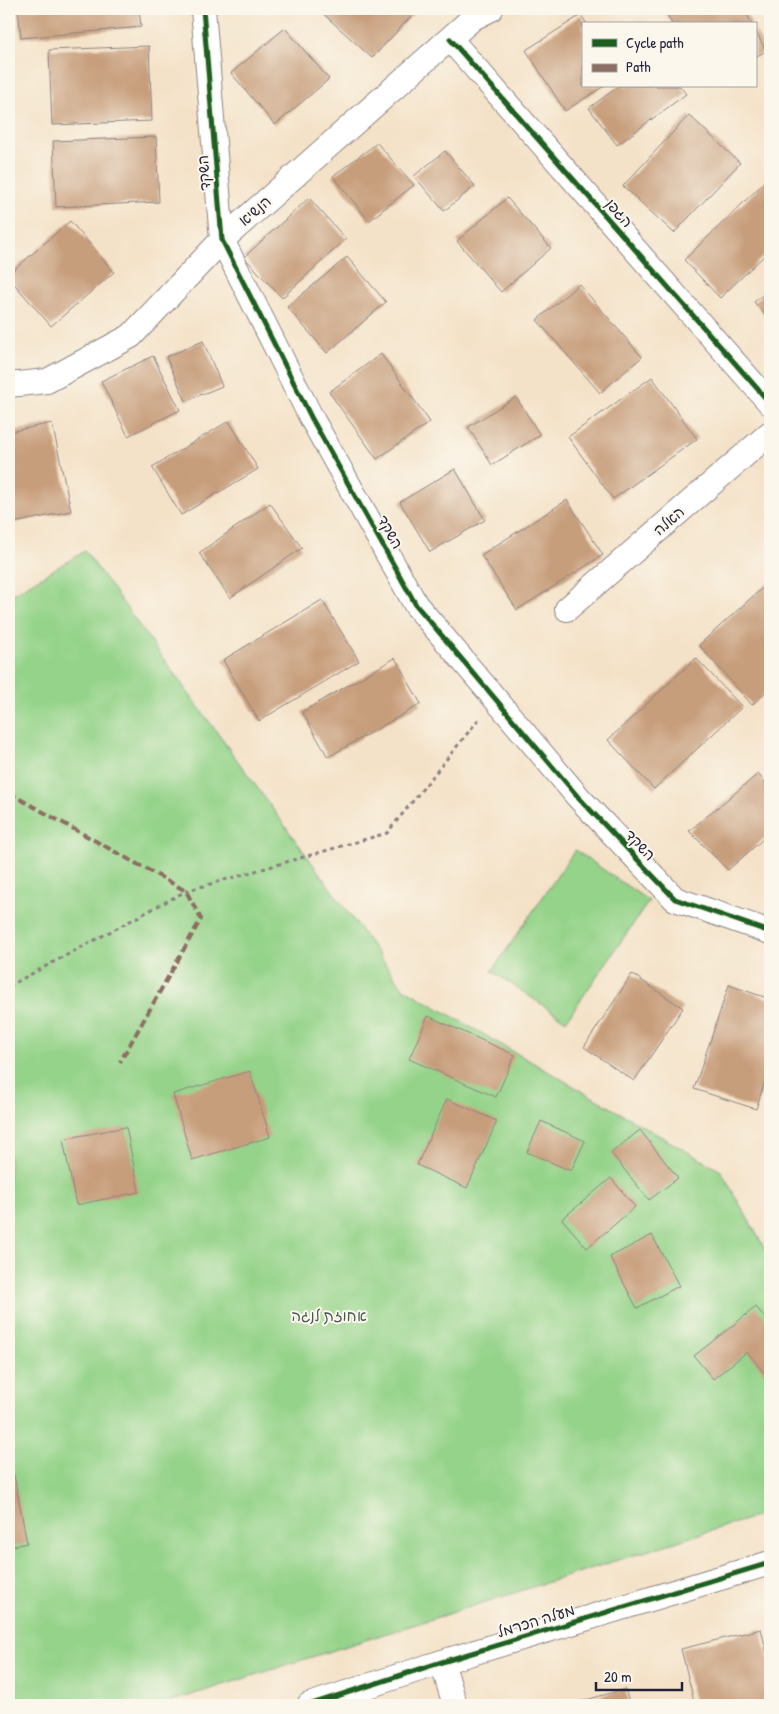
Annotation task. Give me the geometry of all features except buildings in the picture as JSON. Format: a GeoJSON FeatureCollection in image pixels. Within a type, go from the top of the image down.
{"type":"FeatureCollection","features":[{"type":"Feature","properties":{"kind":"street","name":"השקד"},"geometry":{"type":"LineString","coordinates":[[203,9],[222,240],[312,419],[416,605],[578,798],[675,899],[770,932]]}},
{"type":"Feature","properties":{"kind":"street","name":"הנשיא"},"geometry":{"type":"LineString","coordinates":[[9,385],[47,381],[132,336],[222,240],[473,18],[491,9]]}},
{"type":"Feature","properties":{"kind":"street","name":"הגפן"},"geometry":{"type":"LineString","coordinates":[[450,39],[770,404]]}},
{"type":"Feature","properties":{"kind":"street","name":"האלה"},"geometry":{"type":"LineString","coordinates":[[567,610],[770,433]]}},
{"type":"Feature","properties":{"kind":"street","name":"מעלה הכרמל"},"geometry":{"type":"LineString","coordinates":[[309,1705],[442,1662],[770,1563]]}},
{"type":"Feature","properties":{"kind":"street"},"geometry":{"type":"LineString","coordinates":[[442,1662],[455,1705]]}},
{"type":"Feature","properties":{"kind":"path"},"geometry":{"type":"LineString","coordinates":[[9,986],[186,891],[387,833],[495,699]]}},
{"type":"Feature","properties":{"kind":"green space","name":"אחוזת לנגה"},"geometry":{"type":"Polygon","coordinates":[[[85,551],[403,988],[721,1171],[770,1258],[770,1512],[160,1705],[9,1705],[9,596],[85,551]]]}},
{"type":"Feature","properties":{"kind":"green space"},"geometry":{"type":"Polygon","coordinates":[[[575,850],[649,901],[566,1021],[492,971],[575,850]]]}},
{"type":"Feature","properties":{"kind":"marked path"},"geometry":{"type":"LineString","coordinates":[[9,793],[186,891],[201,919],[120,1062]]}},
{"type":"Feature","properties":{"kind":"cycle path"},"geometry":{"type":"LineString","coordinates":[[203,9],[222,240],[312,419],[416,605],[579,798],[675,899],[770,932]]}},
{"type":"Feature","properties":{"kind":"cycle path"},"geometry":{"type":"LineString","coordinates":[[450,39],[770,403]]}},
{"type":"Feature","properties":{"kind":"cycle path"},"geometry":{"type":"LineString","coordinates":[[309,1705],[442,1662],[770,1563]]}}]}
